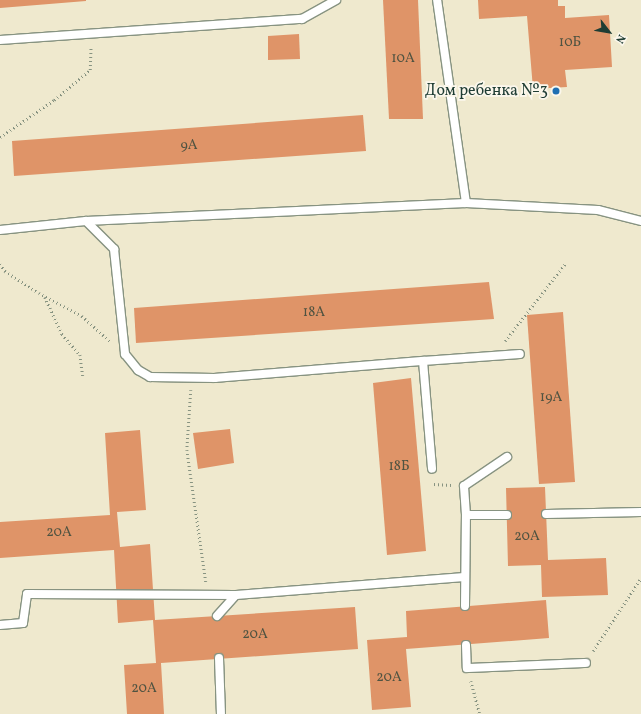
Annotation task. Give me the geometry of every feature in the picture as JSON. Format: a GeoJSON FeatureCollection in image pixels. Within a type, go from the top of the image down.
{"type":"FeatureCollection","features":[{"type":"Feature","properties":{"kind":"lane"},"geometry":{"type":"LineString","coordinates":[[0,40],[302,19],[336,0]]}},
{"type":"Feature","properties":{"kind":"lane"},"geometry":{"type":"LineString","coordinates":[[437,0],[466,203]]}},
{"type":"Feature","properties":{"kind":"lane"},"geometry":{"type":"LineString","coordinates":[[0,230],[86,220],[466,203],[598,210],[641,221]]}},
{"type":"Feature","properties":{"kind":"lane"},"geometry":{"type":"LineString","coordinates":[[86,220],[114,249],[125,354],[138,370],[150,377],[216,378],[520,354]]}},
{"type":"Feature","properties":{"kind":"lane"},"geometry":{"type":"LineString","coordinates":[[423,362],[432,468]]}},
{"type":"Feature","properties":{"kind":"lane"},"geometry":{"type":"LineString","coordinates":[[465,606],[464,577],[466,516],[464,486],[507,457]]}},
{"type":"Feature","properties":{"kind":"lane"},"geometry":{"type":"LineString","coordinates":[[546,514],[641,512]]}},
{"type":"Feature","properties":{"kind":"lane"},"geometry":{"type":"LineString","coordinates":[[466,516],[507,515]]}},
{"type":"Feature","properties":{"kind":"lane"},"geometry":{"type":"LineString","coordinates":[[0,625],[23,623],[27,594],[236,595],[464,577]]}},
{"type":"Feature","properties":{"kind":"lane"},"geometry":{"type":"LineString","coordinates":[[217,616],[236,595]]}},
{"type":"Feature","properties":{"kind":"lane"},"geometry":{"type":"LineString","coordinates":[[466,645],[467,668],[586,663]]}},
{"type":"Feature","properties":{"kind":"lane"},"geometry":{"type":"LineString","coordinates":[[219,658],[221,714]]}},
{"type":"Feature","properties":{"kind":"path"},"geometry":{"type":"LineString","coordinates":[[0,137],[54,100],[90,70],[92,34]]}},
{"type":"Feature","properties":{"kind":"path"},"geometry":{"type":"LineString","coordinates":[[0,264],[5,271],[45,297],[82,316],[125,354]]}},
{"type":"Feature","properties":{"kind":"path"},"geometry":{"type":"LineString","coordinates":[[494,356],[565,264]]}},
{"type":"Feature","properties":{"kind":"path"},"geometry":{"type":"LineString","coordinates":[[45,297],[62,334],[80,354],[83,376]]}},
{"type":"Feature","properties":{"kind":"path"},"geometry":{"type":"LineString","coordinates":[[192,378],[187,450],[208,594]]}},
{"type":"Feature","properties":{"kind":"path"},"geometry":{"type":"LineString","coordinates":[[432,468],[433,484],[464,486]]}},
{"type":"Feature","properties":{"kind":"path"},"geometry":{"type":"LineString","coordinates":[[586,663],[641,578]]}},
{"type":"Feature","properties":{"kind":"path"},"geometry":{"type":"LineString","coordinates":[[467,668],[480,714]]}},
{"type":"Feature","properties":{"kind":"building"},"geometry":{"type":"Polygon","coordinates":[[[0,0],[86,0],[86,1],[0,8],[0,0]]]}},
{"type":"Feature","properties":{"kind":"building"},"geometry":{"type":"Polygon","coordinates":[[[383,0],[418,0],[423,119],[389,119],[383,0]]]}},
{"type":"Feature","properties":{"kind":"building"},"geometry":{"type":"Polygon","coordinates":[[[478,0],[558,0],[558,6],[565,6],[565,18],[609,15],[612,67],[565,70],[567,87],[533,89],[527,16],[479,19],[478,0]]]}},
{"type":"Feature","properties":{"kind":"building"},"geometry":{"type":"Polygon","coordinates":[[[299,34],[300,59],[268,60],[268,36],[299,34]]]}},
{"type":"Feature","properties":{"kind":"building"},"geometry":{"type":"Polygon","coordinates":[[[363,115],[366,151],[14,176],[12,141],[363,115]]]}},
{"type":"Feature","properties":{"kind":"building"},"geometry":{"type":"Polygon","coordinates":[[[489,282],[494,319],[136,343],[134,308],[489,282]]]}},
{"type":"Feature","properties":{"kind":"building"},"geometry":{"type":"Polygon","coordinates":[[[563,312],[575,482],[539,484],[527,315],[563,312]]]}},
{"type":"Feature","properties":{"kind":"building"},"geometry":{"type":"Polygon","coordinates":[[[411,378],[426,551],[387,555],[373,383],[411,378]]]}},
{"type":"Feature","properties":{"kind":"building"},"geometry":{"type":"Polygon","coordinates":[[[230,429],[234,463],[198,469],[193,433],[230,429]]]}},
{"type":"Feature","properties":{"kind":"building"},"geometry":{"type":"Polygon","coordinates":[[[140,430],[146,510],[117,512],[120,547],[150,544],[155,620],[355,607],[358,649],[161,663],[164,714],[127,714],[124,665],[156,663],[153,620],[118,623],[114,550],[0,558],[0,522],[110,515],[105,433],[140,430]]]}},
{"type":"Feature","properties":{"kind":"building"},"geometry":{"type":"Polygon","coordinates":[[[545,487],[548,560],[606,558],[608,595],[542,597],[541,565],[508,566],[506,488],[545,487]]]}},
{"type":"Feature","properties":{"kind":"building"},"geometry":{"type":"Polygon","coordinates":[[[546,600],[549,638],[406,649],[411,707],[372,710],[367,640],[407,637],[406,611],[546,600]]]}},
{"type":"Feature","properties":{"kind":"place","name":"Дом ребенка №3"},"geometry":{"type":"Point","coordinates":[556,91]}}]}
